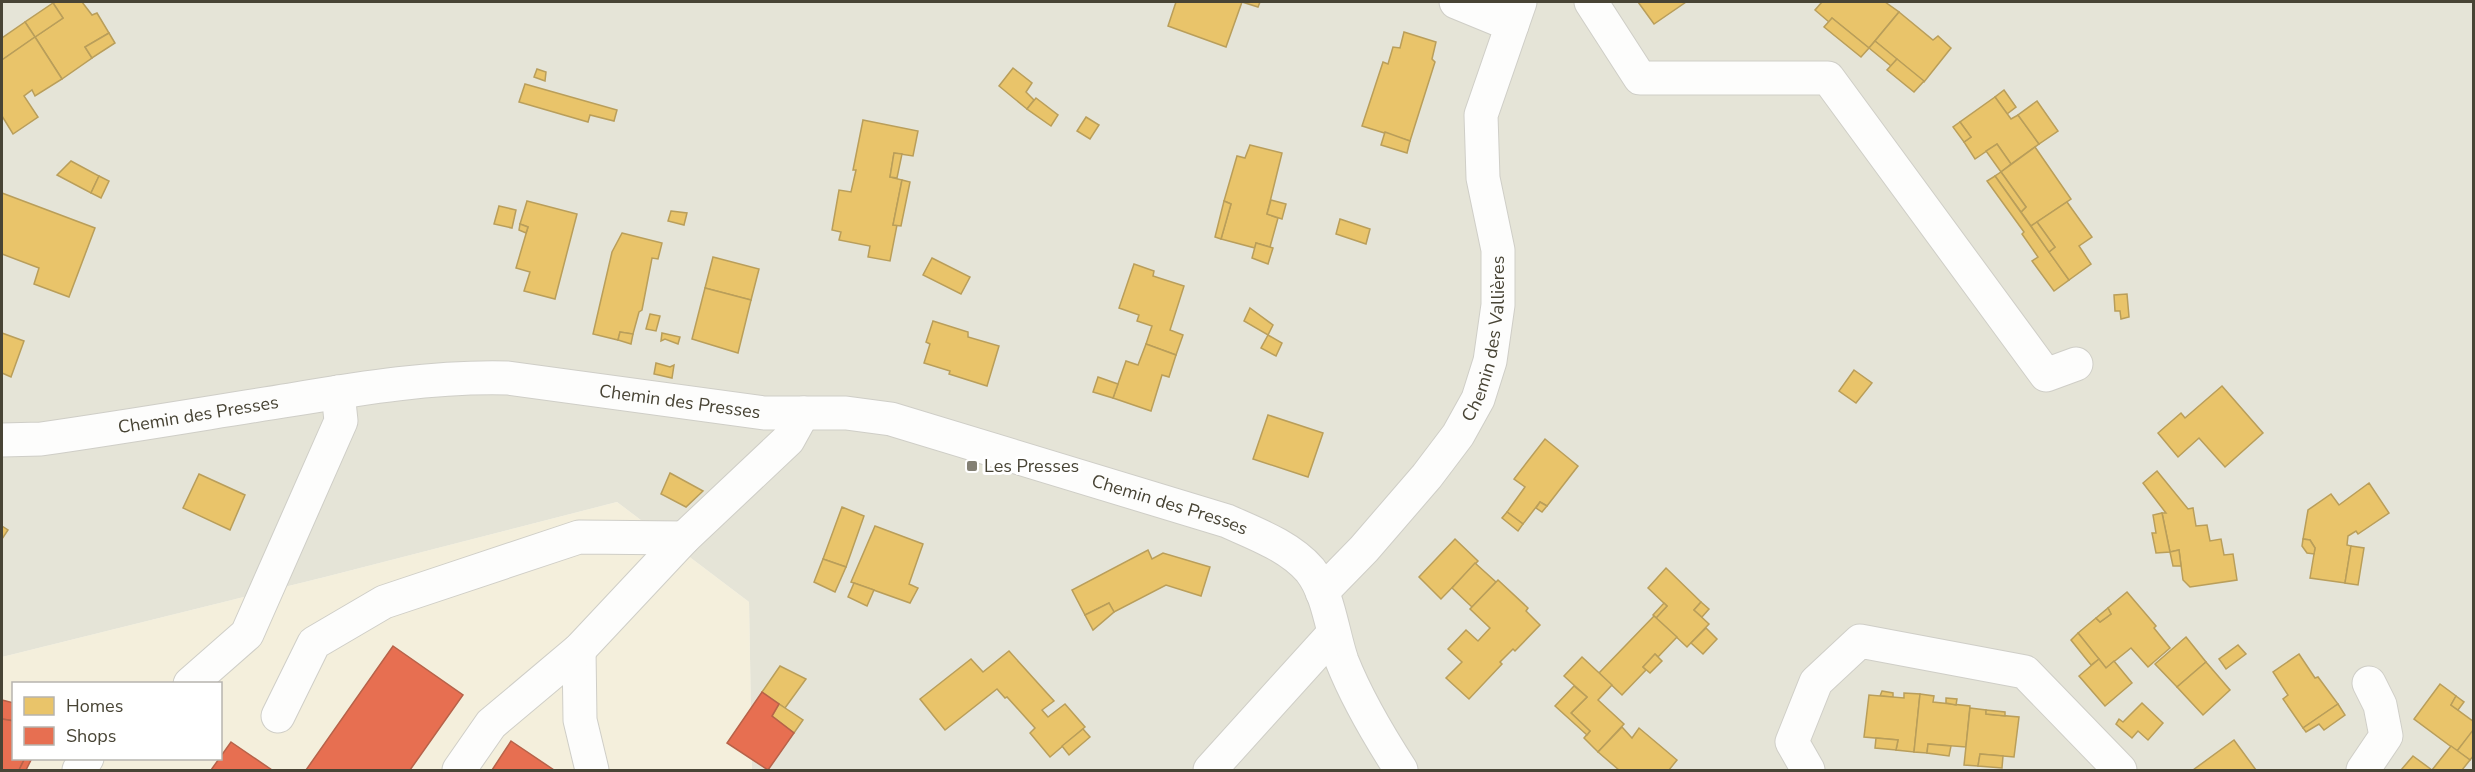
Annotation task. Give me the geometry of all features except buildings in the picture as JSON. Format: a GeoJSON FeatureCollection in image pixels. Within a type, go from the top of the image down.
{"type":"FeatureCollection","features":[{"type":"Feature","properties":{"kind":"street"},"geometry":{"type":"LineString","coordinates":[[1456,2],[1516,13]]}},
{"type":"Feature","properties":{"kind":"street"},"geometry":{"type":"LineString","coordinates":[[1591,2],[1640,78],[1828,78],[2046,375],[2076,364]]}},
{"type":"Feature","properties":{"kind":"street","name":"Chemin des Vallières"},"geometry":{"type":"LineString","coordinates":[[1322,592],[1358,556],[1427,476],[1458,435],[1478,399],[1490,361],[1498,305],[1498,250],[1483,178],[1481,115],[1516,13]]}},
{"type":"Feature","properties":{"kind":"street","name":"Chemin des Presses"},"geometry":{"type":"LineString","coordinates":[[2,440],[41,439],[338,392],[437,379],[508,378],[764,413],[846,413],[891,419],[1227,522],[1265,538],[1292,554],[1311,571],[1322,592],[1333,634],[1358,697],[1401,771]]}},
{"type":"Feature","properties":{"kind":"street"},"geometry":{"type":"LineString","coordinates":[[192,682],[247,634],[341,421],[338,392]]}},
{"type":"Feature","properties":{"kind":"street"},"geometry":{"type":"LineString","coordinates":[[459,771],[491,724],[579,650],[684,538],[788,440],[803,413]]}},
{"type":"Feature","properties":{"kind":"street"},"geometry":{"type":"LineString","coordinates":[[278,716],[315,643],[384,602],[579,537],[684,538]]}},
{"type":"Feature","properties":{"kind":"street"},"geometry":{"type":"LineString","coordinates":[[1210,771],[1333,634]]}},
{"type":"Feature","properties":{"kind":"street"},"geometry":{"type":"LineString","coordinates":[[1808,771],[1792,742],[1816,681],[1860,641],[2025,672],[2120,771]]}},
{"type":"Feature","properties":{"kind":"street"},"geometry":{"type":"LineString","coordinates":[[579,650],[580,720],[592,771]]}},
{"type":"Feature","properties":{"kind":"street"},"geometry":{"type":"LineString","coordinates":[[2363,771],[2386,736],[2380,705],[2369,683]]}},
{"type":"Feature","properties":{"kind":"shaded area"},"geometry":{"type":"Polygon","coordinates":[[[2,2],[2473,2],[2473,770],[752,770],[749,602],[617,502],[2,657],[2,2]]]}},
{"type":"Feature","properties":{"kind":"shaded area"},"geometry":{"type":"Polygon","coordinates":[[[617,502],[749,602],[752,770],[2,770],[2,657],[617,502]]]}},
{"type":"Feature","properties":{"kind":"place","name":"Les Presses"},"geometry":{"type":"Point","coordinates":[972,466]}}]}
